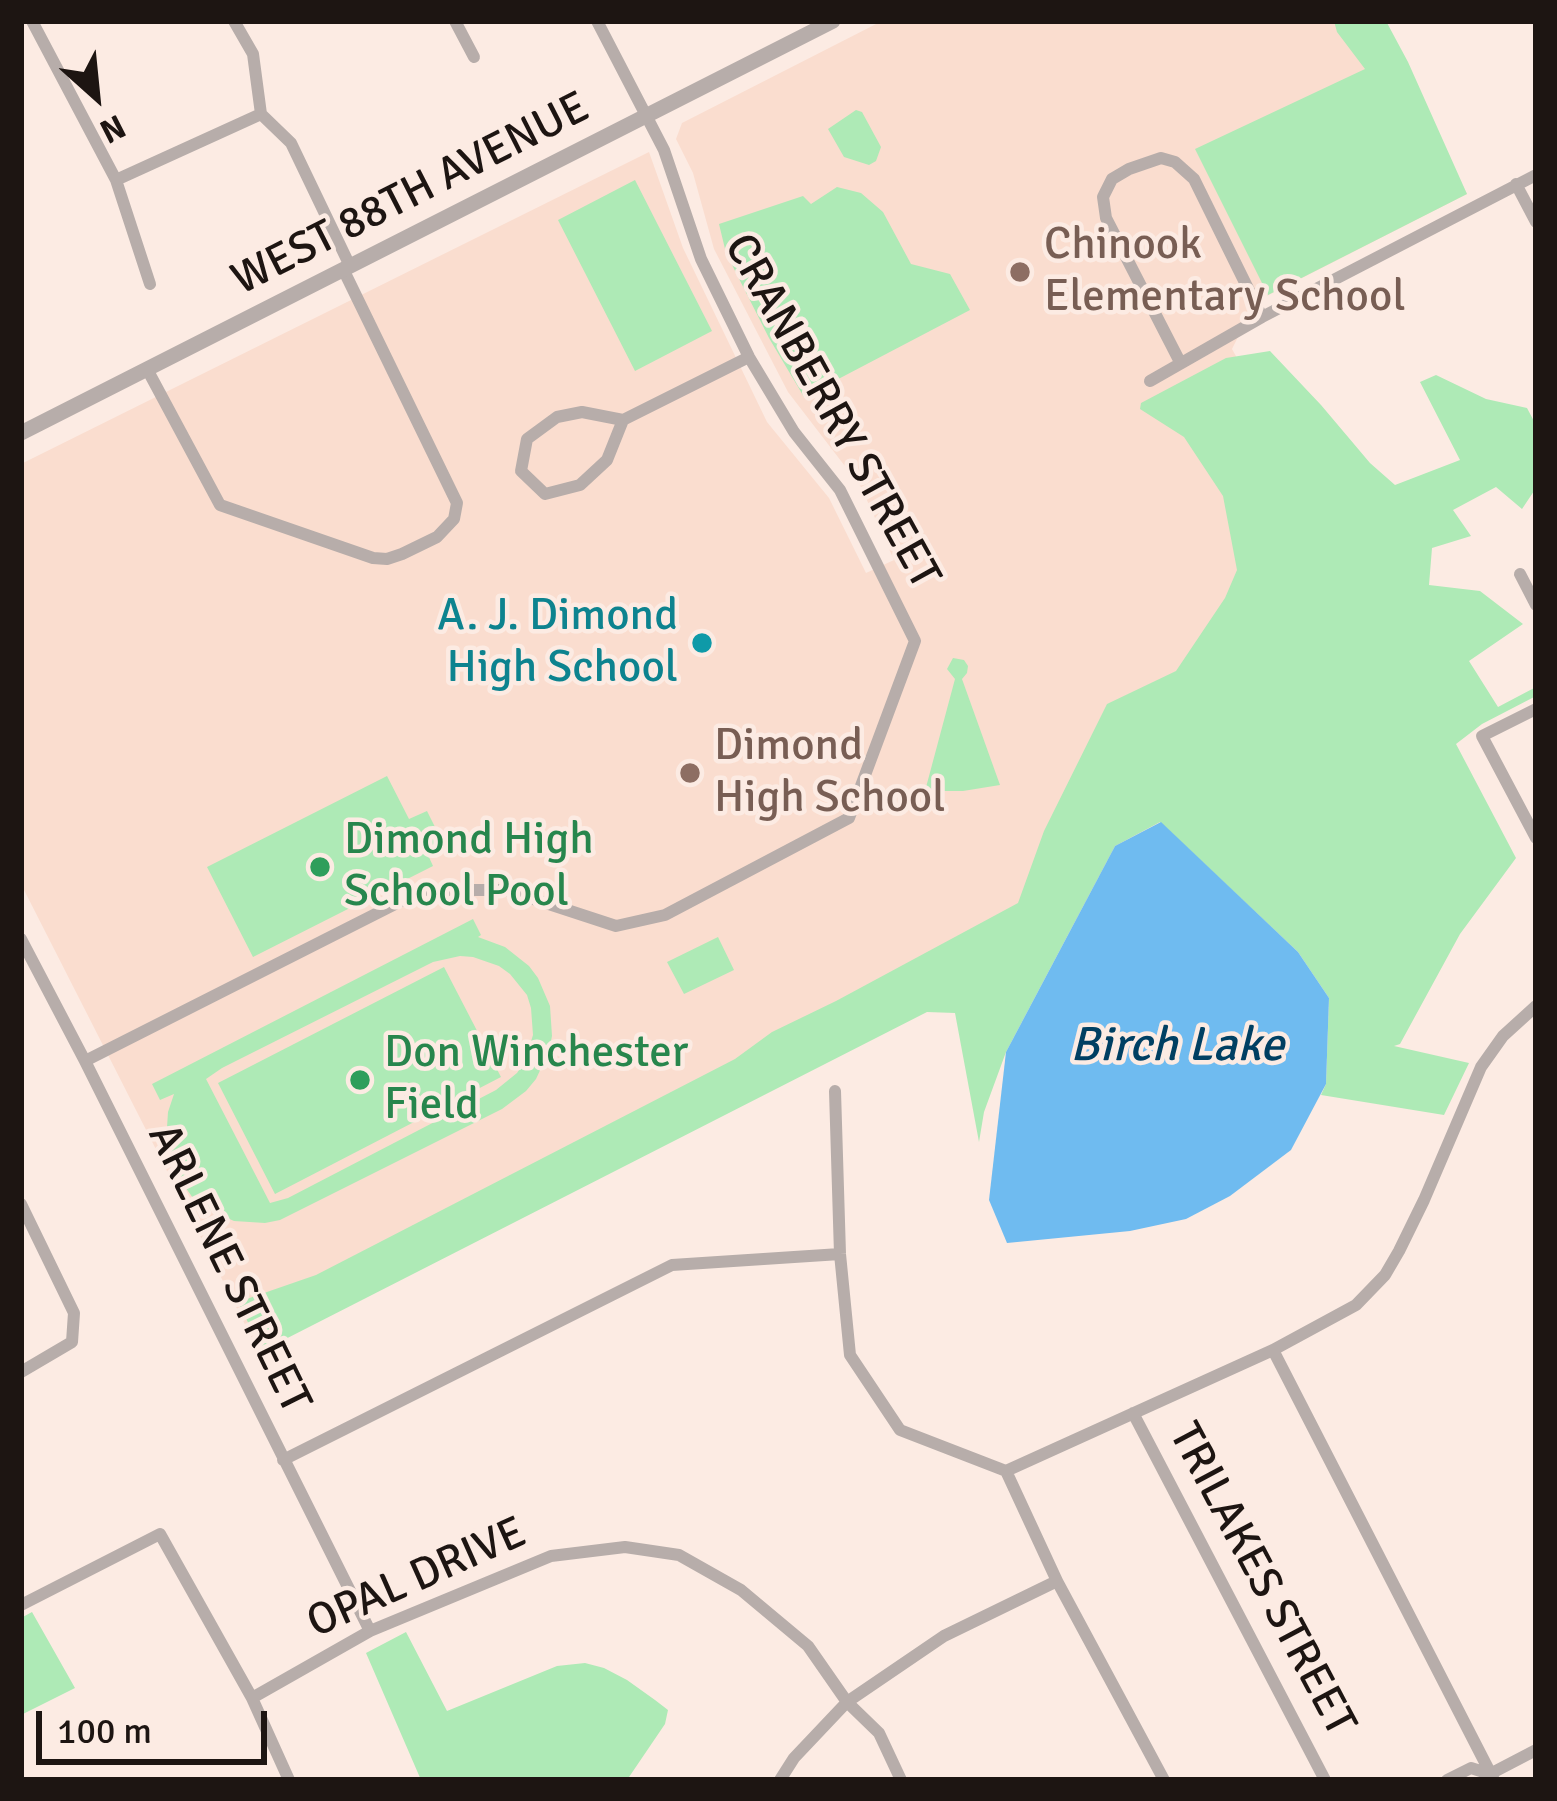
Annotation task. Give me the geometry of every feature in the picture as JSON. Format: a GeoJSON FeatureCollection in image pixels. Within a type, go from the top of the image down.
{"type":"FeatureCollection","features":[{"type":"Feature","properties":{"kind":"street"},"geometry":{"type":"LineString","coordinates":[[32,21],[116,180],[150,284]]}},
{"type":"Feature","properties":{"kind":"street"},"geometry":{"type":"LineString","coordinates":[[147,369],[220,505],[373,559],[402,554],[437,537],[454,519],[457,503],[291,143],[261,114],[253,54],[234,21]]}},
{"type":"Feature","properties":{"kind":"street"},"geometry":{"type":"LineString","coordinates":[[455,21],[474,57]]}},
{"type":"Feature","properties":{"kind":"street","name":"CRANBERRY STREET"},"geometry":{"type":"LineString","coordinates":[[85,1061],[423,890],[506,890],[616,926],[665,915],[849,818],[915,641],[840,490],[794,432],[749,357],[701,260],[664,150],[597,21]]}},
{"type":"Feature","properties":{"kind":"street","name":"WEST 88TH AVENUE"},"geometry":{"type":"LineString","coordinates":[[21,433],[833,21]]}},
{"type":"Feature","properties":{"kind":"street"},"geometry":{"type":"LineString","coordinates":[[116,180],[261,114]]}},
{"type":"Feature","properties":{"kind":"street"},"geometry":{"type":"LineString","coordinates":[[1180,362],[1106,218],[1102,197],[1112,179],[1130,169],[1161,158],[1175,162],[1194,179],[1262,317]]}},
{"type":"Feature","properties":{"kind":"street"},"geometry":{"type":"LineString","coordinates":[[1150,381],[1262,317],[1536,175]]}},
{"type":"Feature","properties":{"kind":"street"},"geometry":{"type":"LineString","coordinates":[[1516,184],[1536,222]]}},
{"type":"Feature","properties":{"kind":"street"},"geometry":{"type":"LineString","coordinates":[[622,420],[607,460],[580,485],[545,494],[521,471],[527,439],[557,417],[582,412],[622,420],[749,357]]}},
{"type":"Feature","properties":{"kind":"street"},"geometry":{"type":"LineString","coordinates":[[1520,574],[1536,605]]}},
{"type":"Feature","properties":{"kind":"street"},"geometry":{"type":"LineString","coordinates":[[1536,709],[1482,736],[1536,838]]}},
{"type":"Feature","properties":{"kind":"street","name":"ARLENE STREET"},"geometry":{"type":"LineString","coordinates":[[21,939],[370,1631]]}},
{"type":"Feature","properties":{"kind":"street"},"geometry":{"type":"LineString","coordinates":[[1006,1472],[1273,1350],[1355,1305],[1385,1275],[1424,1200],[1481,1067],[1503,1036],[1536,1006]]}},
{"type":"Feature","properties":{"kind":"street"},"geometry":{"type":"LineString","coordinates":[[835,1091],[840,1254],[850,1355],[900,1430],[1006,1472],[1057,1581],[1163,1780]]}},
{"type":"Feature","properties":{"kind":"street"},"geometry":{"type":"LineString","coordinates":[[21,1204],[74,1313],[72,1342],[21,1372]]}},
{"type":"Feature","properties":{"kind":"street"},"geometry":{"type":"LineString","coordinates":[[283,1460],[673,1265],[840,1254]]}},
{"type":"Feature","properties":{"kind":"street"},"geometry":{"type":"LineString","coordinates":[[1273,1350],[1492,1777]]}},
{"type":"Feature","properties":{"kind":"street","name":"TRILAKES STREET"},"geometry":{"type":"LineString","coordinates":[[1133,1413],[1325,1780]]}},
{"type":"Feature","properties":{"kind":"street"},"geometry":{"type":"LineString","coordinates":[[21,1605],[160,1534],[252,1698],[289,1780]]}},
{"type":"Feature","properties":{"kind":"street","name":"OPAL DRIVE"},"geometry":{"type":"LineString","coordinates":[[252,1698],[370,1631],[551,1556],[625,1547],[679,1556],[741,1590],[808,1646],[847,1702],[879,1732],[901,1780]]}},
{"type":"Feature","properties":{"kind":"street"},"geometry":{"type":"LineString","coordinates":[[780,1780],[794,1758],[847,1702],[944,1636],[1057,1581]]}},
{"type":"Feature","properties":{"kind":"street"},"geometry":{"type":"LineString","coordinates":[[1492,1777],[1536,1750]]}},
{"type":"Feature","properties":{"kind":"street"},"geometry":{"type":"LineString","coordinates":[[1448,1780],[1471,1768],[1492,1777]]}},
{"type":"Feature","properties":{"kind":"shaded area","name":"Dimond High School"},"geometry":{"type":"Polygon","coordinates":[[[882,21],[1379,21],[1467,194],[1257,301],[1262,317],[1241,331],[1232,349],[1441,725],[1160,822],[1115,846],[1071,929],[257,1348],[21,884],[21,464],[649,152],[683,248],[767,422],[829,498],[866,573],[894,560],[861,487],[788,392],[714,249],[693,173],[676,139],[682,123],[882,21]]]}},
{"type":"Feature","properties":{"kind":"green space"},"geometry":{"type":"Polygon","coordinates":[[[1334,21],[1386,21],[1467,194],[1268,295],[1195,149],[1365,69],[1334,21]]]}},
{"type":"Feature","properties":{"kind":"green space"},"geometry":{"type":"Polygon","coordinates":[[[856,110],[862,112],[881,147],[876,161],[869,165],[844,157],[828,129],[856,110]]]}},
{"type":"Feature","properties":{"kind":"green space"},"geometry":{"type":"Polygon","coordinates":[[[635,180],[712,331],[635,371],[558,220],[635,180]]]}},
{"type":"Feature","properties":{"kind":"green space"},"geometry":{"type":"Polygon","coordinates":[[[837,187],[861,193],[883,212],[911,264],[950,274],[970,310],[804,397],[726,253],[719,224],[803,196],[811,204],[837,187]]]}},
{"type":"Feature","properties":{"kind":"green space"},"geometry":{"type":"Polygon","coordinates":[[[1270,351],[1395,485],[1460,460],[1420,382],[1436,375],[1486,399],[1527,408],[1536,425],[1536,488],[1522,509],[1496,487],[1453,510],[1471,536],[1432,548],[1429,585],[1480,591],[1523,624],[1469,661],[1498,707],[1536,687],[1536,696],[1482,724],[1456,744],[1516,858],[1460,934],[1400,1044],[1394,1046],[1469,1063],[1444,1115],[1321,1095],[1326,1084],[1329,998],[1298,952],[1160,822],[1115,846],[1006,1052],[984,1112],[979,1142],[955,1013],[927,1012],[262,1351],[238,1302],[316,1275],[735,1059],[772,1032],[1018,903],[1044,831],[1107,704],[1176,671],[1225,598],[1237,570],[1223,496],[1184,437],[1140,409],[1141,403],[1226,358],[1270,351]]]}},
{"type":"Feature","properties":{"kind":"green space"},"geometry":{"type":"Polygon","coordinates":[[[953,658],[968,666],[962,679],[1000,785],[925,791],[955,679],[947,669],[953,658]]]}},
{"type":"Feature","properties":{"kind":"green space","name":"Dimond High School Pool"},"geometry":{"type":"Polygon","coordinates":[[[387,776],[409,819],[427,811],[445,847],[428,855],[433,866],[253,957],[207,867],[387,776]]]}},
{"type":"Feature","properties":{"kind":"green space"},"geometry":{"type":"Polygon","coordinates":[[[473,919],[478,937],[505,947],[529,966],[550,1006],[549,1051],[526,1091],[502,1109],[280,1220],[265,1223],[234,1221],[193,1198],[175,1173],[166,1143],[174,1094],[160,1100],[152,1084],[473,919]],[[473,957],[433,962],[206,1079],[270,1203],[496,1090],[517,1073],[533,1035],[527,995],[499,966],[473,957]]]}},
{"type":"Feature","properties":{"kind":"green space"},"geometry":{"type":"Polygon","coordinates":[[[718,937],[734,970],[684,994],[667,962],[718,937]]]}},
{"type":"Feature","properties":{"kind":"green space","name":"Don Winchester Field"},"geometry":{"type":"Polygon","coordinates":[[[444,967],[501,1077],[275,1194],[218,1083],[444,967]]]}},
{"type":"Feature","properties":{"kind":"green space"},"geometry":{"type":"Polygon","coordinates":[[[32,1612],[75,1688],[21,1715],[21,1618],[32,1612]]]}},
{"type":"Feature","properties":{"kind":"green space"},"geometry":{"type":"Polygon","coordinates":[[[406,1632],[447,1711],[557,1666],[585,1663],[627,1680],[655,1700],[668,1710],[665,1724],[627,1780],[421,1780],[366,1653],[406,1632]]]}},
{"type":"Feature","properties":{"kind":"water","name":"Birch Lake"},"geometry":{"type":"Polygon","coordinates":[[[1161,822],[1298,952],[1329,998],[1326,1084],[1291,1150],[1230,1196],[1186,1219],[1130,1231],[1007,1243],[989,1200],[1006,1052],[1115,846],[1161,822]]]}},
{"type":"Feature","properties":{"kind":"place","name":"Chinook Elementary School"},"geometry":{"type":"Point","coordinates":[1020,272]}},
{"type":"Feature","properties":{"kind":"place","name":"A. J. Dimond High School"},"geometry":{"type":"Point","coordinates":[702,643]}},
{"type":"Feature","properties":{"kind":"place","name":"Dimond High School"},"geometry":{"type":"Point","coordinates":[690,773]}},
{"type":"Feature","properties":{"kind":"place","name":"Dimond High School Pool"},"geometry":{"type":"Point","coordinates":[320,867]}},
{"type":"Feature","properties":{"kind":"place","name":"Don Winchester Field"},"geometry":{"type":"Point","coordinates":[360,1080]}}]}
